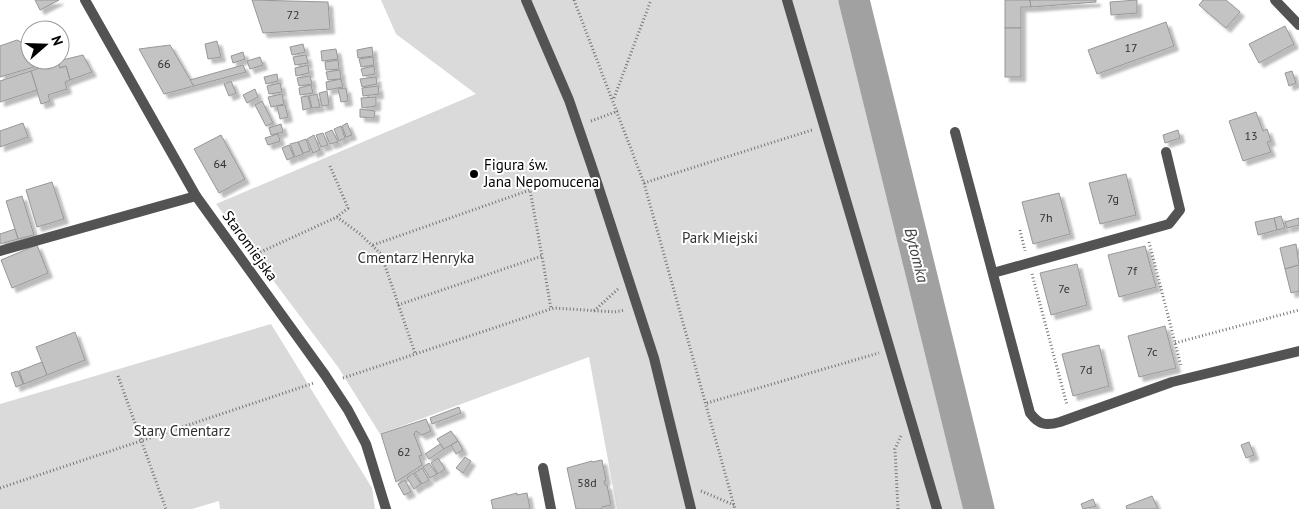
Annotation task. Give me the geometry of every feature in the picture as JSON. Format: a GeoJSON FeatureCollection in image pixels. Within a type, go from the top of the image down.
{"type":"FeatureCollection","features":[{"type":"Feature","properties":{"kind":"street","name":"Staromiejska"},"geometry":{"type":"LineString","coordinates":[[85,0],[196,196],[333,386],[366,444],[386,509]]}},
{"type":"Feature","properties":{"kind":"street"},"geometry":{"type":"LineString","coordinates":[[526,0],[578,126],[654,358],[690,509]]}},
{"type":"Feature","properties":{"kind":"street"},"geometry":{"type":"LineString","coordinates":[[787,0],[822,126],[937,509]]}},
{"type":"Feature","properties":{"kind":"street"},"geometry":{"type":"LineString","coordinates":[[1275,0],[1299,25]]}},
{"type":"Feature","properties":{"kind":"street"},"geometry":{"type":"LineString","coordinates":[[955,132],[1030,413],[1037,422],[1048,425],[1184,379],[1299,351]]}},
{"type":"Feature","properties":{"kind":"street"},"geometry":{"type":"LineString","coordinates":[[993,273],[1169,224],[1180,210],[1166,152]]}},
{"type":"Feature","properties":{"kind":"street"},"geometry":{"type":"LineString","coordinates":[[0,250],[196,196]]}},
{"type":"Feature","properties":{"kind":"street"},"geometry":{"type":"LineString","coordinates":[[543,468],[551,509]]}},
{"type":"Feature","properties":{"kind":"path"},"geometry":{"type":"LineString","coordinates":[[574,0],[644,183],[735,507]]}},
{"type":"Feature","properties":{"kind":"path"},"geometry":{"type":"LineString","coordinates":[[613,99],[651,0]]}},
{"type":"Feature","properties":{"kind":"path"},"geometry":{"type":"LineString","coordinates":[[584,124],[618,111]]}},
{"type":"Feature","properties":{"kind":"path"},"geometry":{"type":"LineString","coordinates":[[644,183],[822,126]]}},
{"type":"Feature","properties":{"kind":"path"},"geometry":{"type":"LineString","coordinates":[[244,262],[254,255],[337,217],[348,208],[330,166]]}},
{"type":"Feature","properties":{"kind":"path"},"geometry":{"type":"LineString","coordinates":[[373,245],[530,190],[552,309]]}},
{"type":"Feature","properties":{"kind":"path"},"geometry":{"type":"LineString","coordinates":[[337,217],[373,245],[381,254],[415,353]]}},
{"type":"Feature","properties":{"kind":"path"},"geometry":{"type":"LineString","coordinates":[[1020,230],[1071,418]]}},
{"type":"Feature","properties":{"kind":"path"},"geometry":{"type":"LineString","coordinates":[[1146,230],[1184,379]]}},
{"type":"Feature","properties":{"kind":"path"},"geometry":{"type":"LineString","coordinates":[[398,305],[542,256]]}},
{"type":"Feature","properties":{"kind":"path"},"geometry":{"type":"LineString","coordinates":[[594,311],[614,290],[629,282]]}},
{"type":"Feature","properties":{"kind":"path"},"geometry":{"type":"LineString","coordinates":[[333,386],[344,377],[552,309],[614,312],[637,307]]}},
{"type":"Feature","properties":{"kind":"path"},"geometry":{"type":"LineString","coordinates":[[1175,342],[1299,310]]}},
{"type":"Feature","properties":{"kind":"path"},"geometry":{"type":"LineString","coordinates":[[707,403],[889,350]]}},
{"type":"Feature","properties":{"kind":"path"},"geometry":{"type":"LineString","coordinates":[[0,488],[310,386],[325,375]]}},
{"type":"Feature","properties":{"kind":"path"},"geometry":{"type":"LineString","coordinates":[[118,376],[166,509]]}},
{"type":"Feature","properties":{"kind":"path"},"geometry":{"type":"LineString","coordinates":[[898,509],[895,449],[910,418]]}},
{"type":"Feature","properties":{"kind":"path"},"geometry":{"type":"LineString","coordinates":[[713,496],[735,507]]}},
{"type":"Feature","properties":{"kind":"green space","name":"Park Miejski"},"geometry":{"type":"Polygon","coordinates":[[[381,0],[843,0],[968,509],[617,509],[589,357],[380,434],[338,367],[216,204],[476,94],[396,34],[381,0]]]}},
{"type":"Feature","properties":{"kind":"green space","name":"Stary Cmentarz"},"geometry":{"type":"Polygon","coordinates":[[[271,324],[372,488],[375,509],[220,509],[219,501],[192,509],[0,509],[0,404],[271,324]]]}},
{"type":"Feature","properties":{"kind":"building"},"geometry":{"type":"Polygon","coordinates":[[[35,0],[59,0],[40,10],[35,0]]]}},
{"type":"Feature","properties":{"kind":"building"},"geometry":{"type":"Polygon","coordinates":[[[252,0],[328,2],[330,29],[263,33],[252,0]]]}},
{"type":"Feature","properties":{"kind":"building"},"geometry":{"type":"Polygon","coordinates":[[[1005,0],[1030,0],[1031,7],[1021,7],[1021,28],[1005,28],[1005,0]]]}},
{"type":"Feature","properties":{"kind":"building"},"geometry":{"type":"Polygon","coordinates":[[[1030,0],[1096,0],[1096,2],[1031,7],[1030,0]]]}},
{"type":"Feature","properties":{"kind":"building"},"geometry":{"type":"Polygon","coordinates":[[[1137,0],[1137,13],[1111,15],[1110,2],[1137,0]]]}},
{"type":"Feature","properties":{"kind":"building"},"geometry":{"type":"Polygon","coordinates":[[[1203,0],[1226,0],[1240,12],[1226,28],[1199,5],[1203,0]]]}},
{"type":"Feature","properties":{"kind":"building"},"geometry":{"type":"Polygon","coordinates":[[[1166,22],[1174,46],[1097,74],[1088,50],[1166,22]]]}},
{"type":"Feature","properties":{"kind":"building"},"geometry":{"type":"Polygon","coordinates":[[[1285,26],[1294,44],[1259,63],[1249,44],[1285,26]]]}},
{"type":"Feature","properties":{"kind":"building"},"geometry":{"type":"Polygon","coordinates":[[[1005,28],[1021,28],[1021,77],[1005,77],[1005,28]]]}},
{"type":"Feature","properties":{"kind":"building"},"geometry":{"type":"Polygon","coordinates":[[[17,40],[20,41],[20,70],[24,70],[0,77],[0,46],[17,40]]]}},
{"type":"Feature","properties":{"kind":"building"},"geometry":{"type":"Polygon","coordinates":[[[217,41],[221,57],[208,59],[205,44],[217,41]]]}},
{"type":"Feature","properties":{"kind":"building"},"geometry":{"type":"Polygon","coordinates":[[[303,44],[305,52],[292,55],[290,47],[303,44]]]}},
{"type":"Feature","properties":{"kind":"building"},"geometry":{"type":"Polygon","coordinates":[[[170,45],[194,86],[164,94],[139,49],[170,45]]]}},
{"type":"Feature","properties":{"kind":"building"},"geometry":{"type":"Polygon","coordinates":[[[372,47],[373,56],[358,58],[357,50],[372,47]]]}},
{"type":"Feature","properties":{"kind":"building"},"geometry":{"type":"Polygon","coordinates":[[[336,49],[338,59],[322,61],[321,51],[336,49]]]}},
{"type":"Feature","properties":{"kind":"building"},"geometry":{"type":"Polygon","coordinates":[[[243,52],[245,59],[233,63],[231,56],[243,52]]]}},
{"type":"Feature","properties":{"kind":"building"},"geometry":{"type":"Polygon","coordinates":[[[83,55],[92,72],[70,80],[67,70],[70,70],[70,58],[83,55]]]}},
{"type":"Feature","properties":{"kind":"building"},"geometry":{"type":"Polygon","coordinates":[[[306,55],[308,63],[295,65],[293,57],[306,55]]]}},
{"type":"Feature","properties":{"kind":"building"},"geometry":{"type":"Polygon","coordinates":[[[260,57],[263,65],[250,69],[247,61],[260,57]]]}},
{"type":"Feature","properties":{"kind":"building"},"geometry":{"type":"Polygon","coordinates":[[[373,57],[374,65],[361,67],[359,59],[373,57]]]}},
{"type":"Feature","properties":{"kind":"building"},"geometry":{"type":"Polygon","coordinates":[[[338,60],[339,69],[326,70],[325,62],[338,60]]]}},
{"type":"Feature","properties":{"kind":"building"},"geometry":{"type":"Polygon","coordinates":[[[243,65],[246,72],[194,86],[190,80],[243,65]]]}},
{"type":"Feature","properties":{"kind":"building"},"geometry":{"type":"Polygon","coordinates":[[[308,65],[309,73],[296,76],[295,68],[308,65]]]}},
{"type":"Feature","properties":{"kind":"building"},"geometry":{"type":"Polygon","coordinates":[[[374,66],[375,74],[363,76],[361,69],[374,66]]]}},
{"type":"Feature","properties":{"kind":"building"},"geometry":{"type":"Polygon","coordinates":[[[67,70],[70,80],[65,82],[67,89],[48,95],[50,101],[41,104],[31,71],[67,70]]]}},
{"type":"Feature","properties":{"kind":"building"},"geometry":{"type":"Polygon","coordinates":[[[340,70],[341,79],[328,80],[326,72],[340,70]]]}},
{"type":"Feature","properties":{"kind":"building"},"geometry":{"type":"Polygon","coordinates":[[[31,71],[37,90],[0,102],[0,81],[31,71]]]}},
{"type":"Feature","properties":{"kind":"building"},"geometry":{"type":"Polygon","coordinates":[[[1292,71],[1296,83],[1289,86],[1285,73],[1292,71]]]}},
{"type":"Feature","properties":{"kind":"building"},"geometry":{"type":"Polygon","coordinates":[[[277,74],[278,81],[266,84],[264,77],[277,74]]]}},
{"type":"Feature","properties":{"kind":"building"},"geometry":{"type":"Polygon","coordinates":[[[310,76],[312,84],[299,86],[297,78],[310,76]]]}},
{"type":"Feature","properties":{"kind":"building"},"geometry":{"type":"Polygon","coordinates":[[[376,77],[377,84],[362,87],[360,79],[376,77]]]}},
{"type":"Feature","properties":{"kind":"building"},"geometry":{"type":"Polygon","coordinates":[[[341,79],[343,87],[327,90],[326,82],[341,79]]]}},
{"type":"Feature","properties":{"kind":"building"},"geometry":{"type":"Polygon","coordinates":[[[231,81],[236,93],[229,96],[224,84],[231,81]]]}},
{"type":"Feature","properties":{"kind":"building"},"geometry":{"type":"Polygon","coordinates":[[[280,83],[282,92],[269,94],[267,86],[280,83]]]}},
{"type":"Feature","properties":{"kind":"building"},"geometry":{"type":"Polygon","coordinates":[[[311,85],[313,93],[300,95],[299,88],[311,85]]]}},
{"type":"Feature","properties":{"kind":"building"},"geometry":{"type":"Polygon","coordinates":[[[378,86],[379,94],[363,96],[362,88],[378,86]]]}},
{"type":"Feature","properties":{"kind":"building"},"geometry":{"type":"Polygon","coordinates":[[[346,88],[348,101],[341,102],[338,89],[346,88]]]}},
{"type":"Feature","properties":{"kind":"building"},"geometry":{"type":"Polygon","coordinates":[[[255,89],[258,97],[247,103],[243,95],[255,89]]]}},
{"type":"Feature","properties":{"kind":"building"},"geometry":{"type":"Polygon","coordinates":[[[327,91],[329,105],[322,106],[319,93],[327,91]]]}},
{"type":"Feature","properties":{"kind":"building"},"geometry":{"type":"Polygon","coordinates":[[[282,94],[284,104],[271,107],[268,97],[282,94]]]}},
{"type":"Feature","properties":{"kind":"building"},"geometry":{"type":"Polygon","coordinates":[[[317,94],[320,107],[312,108],[309,96],[317,94]]]}},
{"type":"Feature","properties":{"kind":"building"},"geometry":{"type":"Polygon","coordinates":[[[308,96],[311,108],[303,110],[301,97],[308,96]]]}},
{"type":"Feature","properties":{"kind":"building"},"geometry":{"type":"Polygon","coordinates":[[[376,97],[376,106],[362,108],[361,98],[376,97]]]}},
{"type":"Feature","properties":{"kind":"building"},"geometry":{"type":"Polygon","coordinates":[[[262,101],[273,123],[266,126],[255,105],[262,101]]]}},
{"type":"Feature","properties":{"kind":"building"},"geometry":{"type":"Polygon","coordinates":[[[285,105],[288,117],[280,119],[277,106],[285,105]]]}},
{"type":"Feature","properties":{"kind":"building"},"geometry":{"type":"Polygon","coordinates":[[[360,109],[375,111],[374,118],[360,117],[360,109]]]}},
{"type":"Feature","properties":{"kind":"building"},"geometry":{"type":"Polygon","coordinates":[[[1256,112],[1263,131],[1267,129],[1271,141],[1267,142],[1271,152],[1243,161],[1229,121],[1256,112]]]}},
{"type":"Feature","properties":{"kind":"building"},"geometry":{"type":"Polygon","coordinates":[[[23,123],[28,137],[0,147],[0,131],[23,123]]]}},
{"type":"Feature","properties":{"kind":"building"},"geometry":{"type":"Polygon","coordinates":[[[347,123],[352,135],[346,137],[342,126],[347,123]]]}},
{"type":"Feature","properties":{"kind":"building"},"geometry":{"type":"Polygon","coordinates":[[[281,124],[283,132],[271,135],[269,128],[281,124]]]}},
{"type":"Feature","properties":{"kind":"building"},"geometry":{"type":"Polygon","coordinates":[[[341,126],[345,138],[339,141],[334,129],[341,126]]]}},
{"type":"Feature","properties":{"kind":"building"},"geometry":{"type":"Polygon","coordinates":[[[332,130],[338,142],[330,144],[325,133],[332,130]]]}},
{"type":"Feature","properties":{"kind":"building"},"geometry":{"type":"Polygon","coordinates":[[[1178,130],[1180,138],[1165,143],[1163,135],[1178,130]]]}},
{"type":"Feature","properties":{"kind":"building"},"geometry":{"type":"Polygon","coordinates":[[[323,133],[328,145],[321,147],[316,135],[323,133]]]}},
{"type":"Feature","properties":{"kind":"building"},"geometry":{"type":"Polygon","coordinates":[[[278,134],[280,141],[268,145],[265,138],[278,134]]]}},
{"type":"Feature","properties":{"kind":"building"},"geometry":{"type":"Polygon","coordinates":[[[221,135],[245,179],[219,193],[194,149],[221,135]]]}},
{"type":"Feature","properties":{"kind":"building"},"geometry":{"type":"Polygon","coordinates":[[[314,135],[320,150],[313,153],[307,139],[314,135]]]}},
{"type":"Feature","properties":{"kind":"building"},"geometry":{"type":"Polygon","coordinates":[[[306,139],[310,151],[303,153],[298,142],[306,139]]]}},
{"type":"Feature","properties":{"kind":"building"},"geometry":{"type":"Polygon","coordinates":[[[298,142],[303,154],[295,157],[290,144],[298,142]]]}},
{"type":"Feature","properties":{"kind":"building"},"geometry":{"type":"Polygon","coordinates":[[[289,145],[294,157],[287,160],[282,148],[289,145]]]}},
{"type":"Feature","properties":{"kind":"building"},"geometry":{"type":"Polygon","coordinates":[[[1126,174],[1136,215],[1100,224],[1089,183],[1126,174]]]}},
{"type":"Feature","properties":{"kind":"building"},"geometry":{"type":"Polygon","coordinates":[[[52,182],[64,219],[37,227],[26,190],[52,182]]]}},
{"type":"Feature","properties":{"kind":"building"},"geometry":{"type":"Polygon","coordinates":[[[1059,193],[1070,234],[1033,244],[1022,202],[1059,193]]]}},
{"type":"Feature","properties":{"kind":"building"},"geometry":{"type":"Polygon","coordinates":[[[22,196],[34,235],[18,239],[6,201],[22,196]]]}},
{"type":"Feature","properties":{"kind":"building"},"geometry":{"type":"Polygon","coordinates":[[[1281,216],[1285,228],[1277,230],[1274,218],[1281,216]]]}},
{"type":"Feature","properties":{"kind":"building"},"geometry":{"type":"Polygon","coordinates":[[[1274,218],[1277,230],[1258,235],[1255,222],[1274,218]]]}},
{"type":"Feature","properties":{"kind":"building"},"geometry":{"type":"Polygon","coordinates":[[[1299,218],[1299,225],[1287,228],[1285,222],[1299,218]]]}},
{"type":"Feature","properties":{"kind":"building"},"geometry":{"type":"Polygon","coordinates":[[[15,229],[18,239],[0,244],[0,234],[15,229]]]}},
{"type":"Feature","properties":{"kind":"building"},"geometry":{"type":"Polygon","coordinates":[[[1296,244],[1299,265],[1285,269],[1280,248],[1296,244]]]}},
{"type":"Feature","properties":{"kind":"building"},"geometry":{"type":"Polygon","coordinates":[[[37,245],[48,273],[12,288],[1,260],[37,245]]]}},
{"type":"Feature","properties":{"kind":"building"},"geometry":{"type":"Polygon","coordinates":[[[1145,246],[1156,287],[1119,297],[1108,255],[1145,246]]]}},
{"type":"Feature","properties":{"kind":"building"},"geometry":{"type":"Polygon","coordinates":[[[1077,264],[1087,305],[1051,315],[1040,273],[1077,264]]]}},
{"type":"Feature","properties":{"kind":"building"},"geometry":{"type":"Polygon","coordinates":[[[1299,265],[1299,291],[1291,293],[1285,269],[1299,265]]]}},
{"type":"Feature","properties":{"kind":"building"},"geometry":{"type":"Polygon","coordinates":[[[1165,326],[1176,368],[1139,377],[1128,336],[1165,326]]]}},
{"type":"Feature","properties":{"kind":"building"},"geometry":{"type":"Polygon","coordinates":[[[75,332],[85,360],[47,375],[36,347],[75,332]]]}},
{"type":"Feature","properties":{"kind":"building"},"geometry":{"type":"Polygon","coordinates":[[[1099,345],[1109,386],[1073,396],[1062,354],[1099,345]]]}},
{"type":"Feature","properties":{"kind":"building"},"geometry":{"type":"Polygon","coordinates":[[[42,362],[47,375],[24,384],[19,371],[42,362]]]}},
{"type":"Feature","properties":{"kind":"building"},"geometry":{"type":"Polygon","coordinates":[[[18,371],[23,384],[16,387],[11,373],[18,371]]]}},
{"type":"Feature","properties":{"kind":"building"},"geometry":{"type":"Polygon","coordinates":[[[459,407],[461,413],[432,424],[430,418],[459,407]]]}},
{"type":"Feature","properties":{"kind":"building"},"geometry":{"type":"Polygon","coordinates":[[[426,419],[431,431],[422,435],[416,431],[414,434],[422,455],[419,456],[422,465],[396,482],[381,434],[426,419]]]}},
{"type":"Feature","properties":{"kind":"building"},"geometry":{"type":"Polygon","coordinates":[[[451,431],[458,441],[444,449],[437,439],[451,431]]]}},
{"type":"Feature","properties":{"kind":"building"},"geometry":{"type":"Polygon","coordinates":[[[458,441],[463,450],[456,454],[451,445],[458,441]]]}},
{"type":"Feature","properties":{"kind":"building"},"geometry":{"type":"Polygon","coordinates":[[[1249,442],[1254,455],[1246,458],[1241,445],[1249,442]]]}},
{"type":"Feature","properties":{"kind":"building"},"geometry":{"type":"Polygon","coordinates":[[[440,444],[444,449],[429,459],[425,454],[440,444]]]}},
{"type":"Feature","properties":{"kind":"building"},"geometry":{"type":"Polygon","coordinates":[[[465,457],[471,461],[463,473],[456,468],[465,457]]]}},
{"type":"Feature","properties":{"kind":"building"},"geometry":{"type":"Polygon","coordinates":[[[438,458],[445,469],[438,474],[431,463],[438,458]]]}},
{"type":"Feature","properties":{"kind":"building"},"geometry":{"type":"Polygon","coordinates":[[[602,460],[606,480],[604,481],[605,485],[607,485],[611,505],[602,507],[602,509],[576,509],[567,468],[602,460]]]}},
{"type":"Feature","properties":{"kind":"building"},"geometry":{"type":"Polygon","coordinates":[[[429,463],[437,474],[430,478],[423,467],[429,463]]]}},
{"type":"Feature","properties":{"kind":"building"},"geometry":{"type":"Polygon","coordinates":[[[422,468],[429,480],[422,484],[415,473],[422,468]]]}},
{"type":"Feature","properties":{"kind":"building"},"geometry":{"type":"Polygon","coordinates":[[[413,473],[421,484],[414,489],[407,478],[413,473]]]}},
{"type":"Feature","properties":{"kind":"building"},"geometry":{"type":"Polygon","coordinates":[[[405,480],[411,492],[404,495],[398,484],[405,480]]]}},
{"type":"Feature","properties":{"kind":"building"},"geometry":{"type":"Polygon","coordinates":[[[517,493],[517,495],[527,493],[530,509],[493,509],[491,500],[517,493]]]}},
{"type":"Feature","properties":{"kind":"building"},"geometry":{"type":"Polygon","coordinates":[[[1152,496],[1158,509],[1127,509],[1126,506],[1152,496]]]}},
{"type":"Feature","properties":{"kind":"building"},"geometry":{"type":"Polygon","coordinates":[[[1093,499],[1096,506],[1083,509],[1081,504],[1093,499]]]}},
{"type":"Feature","properties":{"kind":"waterway","name":"Bytomka"},"geometry":{"type":"LineString","coordinates":[[854,0],[979,509]]}},
{"type":"Feature","properties":{"kind":"place","name":"Figura św. Jana Nepomucena"},"geometry":{"type":"Point","coordinates":[474,174]}},
{"type":"Feature","properties":{"kind":"park label","name":"Cmentarz Henryka"},"geometry":{"type":"Point","coordinates":[416,258]}}]}
